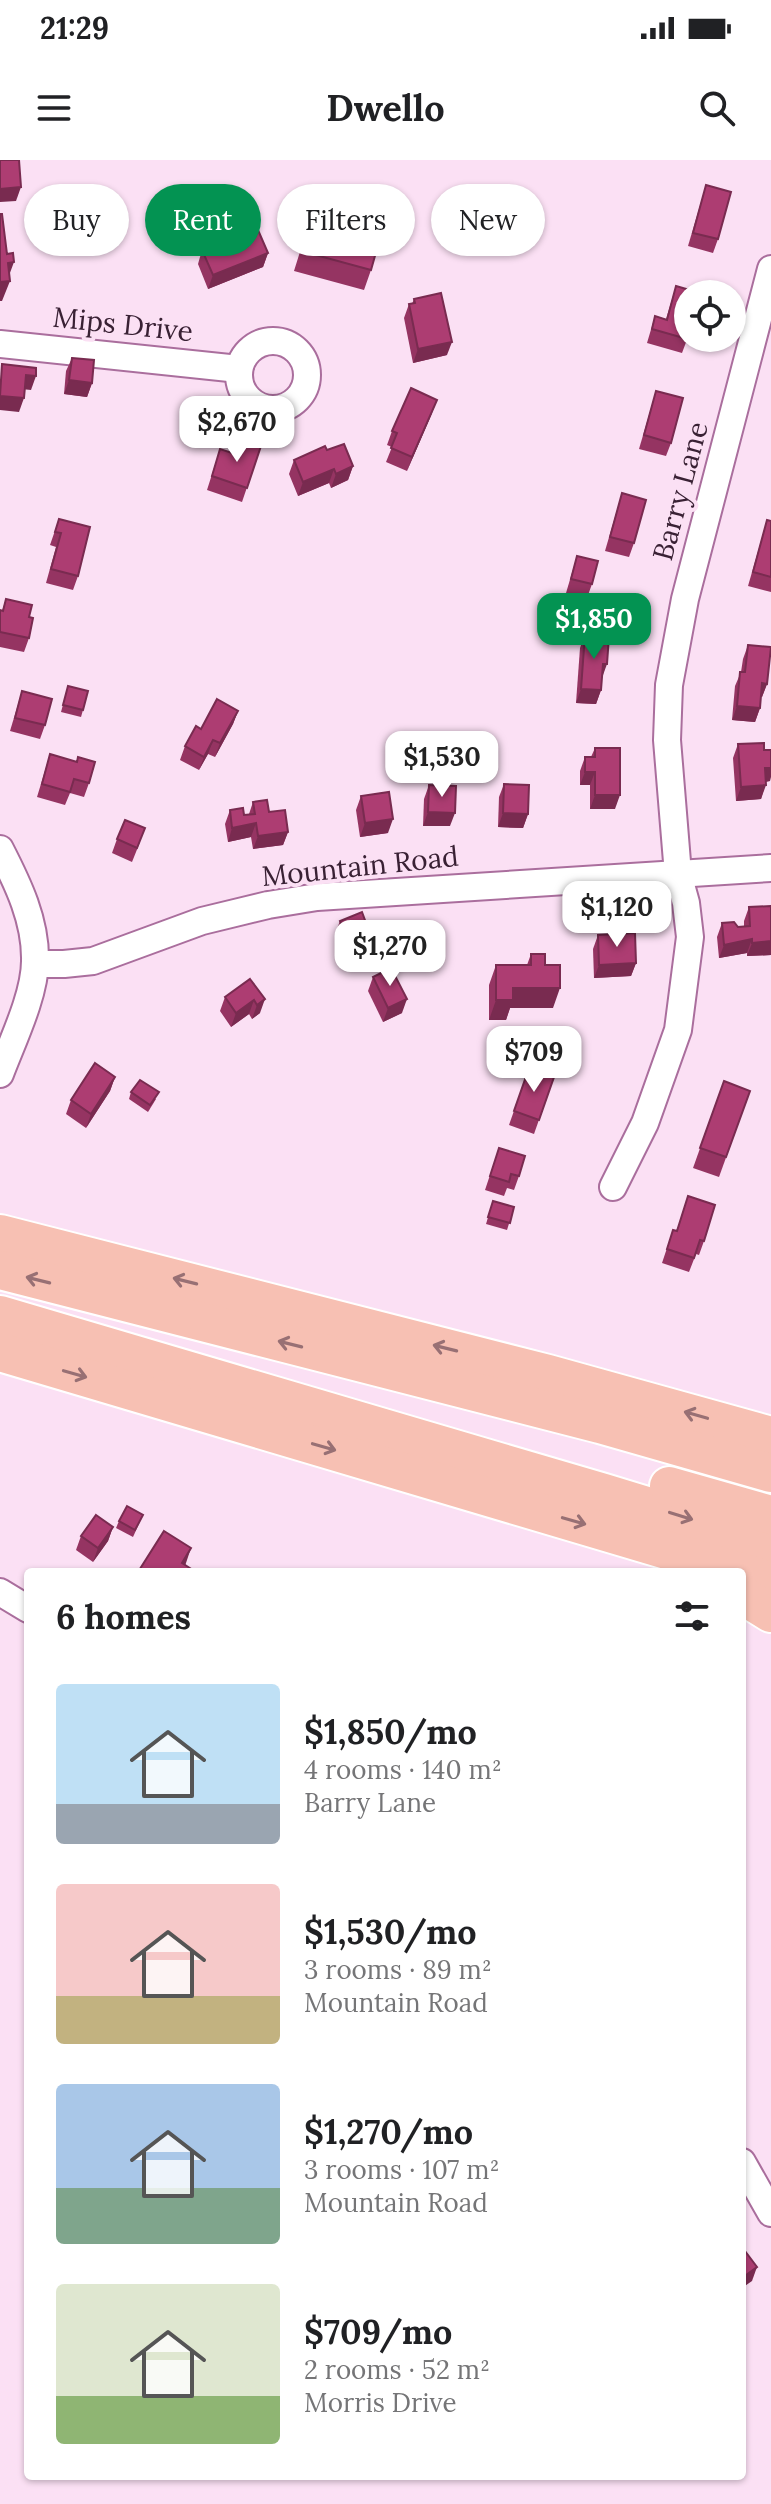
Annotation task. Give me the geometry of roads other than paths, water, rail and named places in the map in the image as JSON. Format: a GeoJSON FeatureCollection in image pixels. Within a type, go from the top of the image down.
{"type":"FeatureCollection","features":[{"type":"Feature","properties":{"kind":"highway"},"geometry":{"type":"LineString","coordinates":[[0,1234],[562,1378],[771,1436]]}},
{"type":"Feature","properties":{"kind":"highway"},"geometry":{"type":"LineString","coordinates":[[0,1270],[600,1424],[771,1473]]}},
{"type":"Feature","properties":{"kind":"highway"},"geometry":{"type":"LineString","coordinates":[[0,1315],[771,1544]]}},
{"type":"Feature","properties":{"kind":"highway"},"geometry":{"type":"LineString","coordinates":[[0,1352],[710,1566]]}},
{"type":"Feature","properties":{"kind":"highway"},"geometry":{"type":"LineString","coordinates":[[329,1354],[427,1388],[771,1488]]}},
{"type":"Feature","properties":{"kind":"highway"},"geometry":{"type":"LineString","coordinates":[[257,1391],[565,1458],[771,1515]]}},
{"type":"Feature","properties":{"kind":"highway"},"geometry":{"type":"LineString","coordinates":[[746,1575],[771,1581]]}},
{"type":"Feature","properties":{"kind":"highway"},"geometry":{"type":"LineString","coordinates":[[746,1597],[771,1613]]}},
{"type":"Feature","properties":{"kind":"street","name":"Barry Lane"},"geometry":{"type":"LineString","coordinates":[[613,1187],[645,1123],[678,1030],[690,937],[686,903],[678,874],[667,740],[669,685],[685,599],[771,269]]}},
{"type":"Feature","properties":{"kind":"street","name":"Mips Drive"},"geometry":{"type":"LineString","coordinates":[[0,344],[239,369]]}},
{"type":"Feature","properties":{"kind":"street"},"geometry":{"type":"LineString","coordinates":[[0,849],[33,928],[36,964],[27,1003],[0,1074]]}},
{"type":"Feature","properties":{"kind":"street","name":"Mountain Road"},"geometry":{"type":"LineString","coordinates":[[36,964],[93,961],[202,921],[317,897],[771,868]]}},
{"type":"Feature","properties":{"kind":"street"},"geometry":{"type":"LineString","coordinates":[[0,1592],[24,1607]]}},
{"type":"Feature","properties":{"kind":"street"},"geometry":{"type":"LineString","coordinates":[[746,2169],[771,2213]]}}]}
